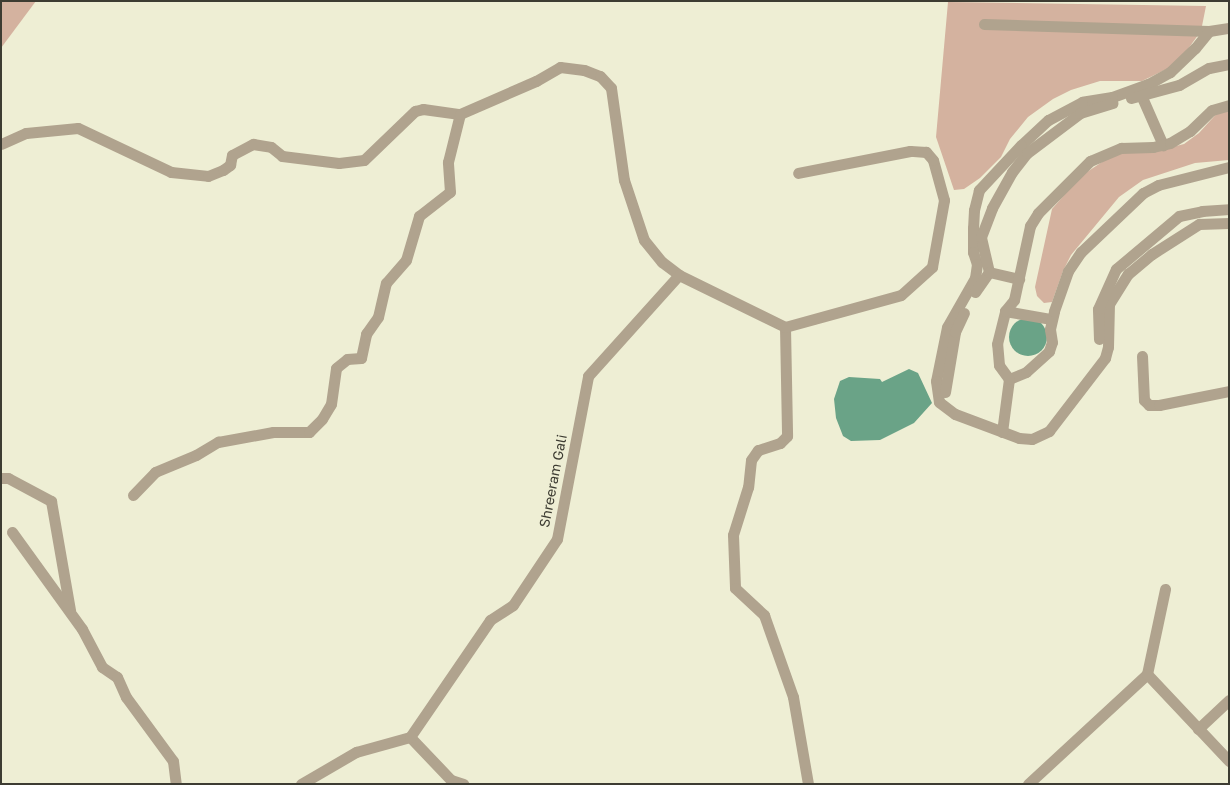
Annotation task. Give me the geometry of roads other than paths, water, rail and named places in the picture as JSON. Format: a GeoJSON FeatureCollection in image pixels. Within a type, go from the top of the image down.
{"type":"FeatureCollection","features":[{"type":"Feature","properties":{"kind":"street"},"geometry":{"type":"LineString","coordinates":[[984,24],[1209,31],[1229,28]]}},
{"type":"Feature","properties":{"kind":"street"},"geometry":{"type":"LineString","coordinates":[[1209,31],[1195,48],[1170,72],[1148,84],[1112,97],[1082,102],[1048,120],[1021,145],[980,190],[974,210],[972,228],[973,252],[977,264],[975,278],[948,327],[936,382],[939,402],[955,414],[1019,438],[1032,439],[1049,431],[1105,358],[1108,347],[1109,304],[1128,274],[1152,254],[1199,224],[1229,223]]}},
{"type":"Feature","properties":{"kind":"street"},"geometry":{"type":"LineString","coordinates":[[945,392],[958,324],[975,291],[989,272],[981,237],[983,231],[1012,172],[1027,154],[1080,113],[1141,94],[1179,85],[1209,68],[1229,64]]}},
{"type":"Feature","properties":{"kind":"street"},"geometry":{"type":"LineString","coordinates":[[1,144],[26,133],[78,128],[171,172],[208,176],[223,170],[230,165],[232,155],[254,144],[271,147],[282,156],[339,163],[364,160],[414,111],[423,109],[460,114],[536,81],[560,67],[584,70],[600,76],[611,88],[624,180],[644,240],[662,262],[679,275],[785,327],[901,295],[916,284],[932,267],[944,200],[933,160],[926,152],[910,151],[798,173]]}},
{"type":"Feature","properties":{"kind":"street"},"geometry":{"type":"LineString","coordinates":[[1141,94],[1163,145]]}},
{"type":"Feature","properties":{"kind":"street"},"geometry":{"type":"LineString","coordinates":[[1002,432],[1009,379],[999,365],[997,344],[1005,311],[1014,300],[1027,236],[1038,213],[1090,161],[1121,148],[1163,145],[1178,140],[1212,110],[1229,105]]}},
{"type":"Feature","properties":{"kind":"street"},"geometry":{"type":"LineString","coordinates":[[133,495],[155,472],[196,455],[218,442],[273,432],[309,432],[322,418],[330,404],[336,368],[348,359],[361,358],[366,334],[378,317],[386,283],[406,260],[419,216],[450,192],[448,162],[460,114]]}},
{"type":"Feature","properties":{"kind":"street"},"geometry":{"type":"LineString","coordinates":[[1009,379],[1026,372],[1049,351],[1052,342],[1051,319],[1068,272],[1081,252],[1143,193],[1158,185],[1229,167]]}},
{"type":"Feature","properties":{"kind":"street"},"geometry":{"type":"LineString","coordinates":[[1099,339],[1098,309],[1116,270],[1179,216],[1202,211],[1229,209]]}},
{"type":"Feature","properties":{"kind":"street"},"geometry":{"type":"LineString","coordinates":[[989,272],[1019,279]]}},
{"type":"Feature","properties":{"kind":"street","name":"Shreeram Gali"},"geometry":{"type":"LineString","coordinates":[[410,737],[490,620],[513,605],[557,539],[588,376],[679,275]]}},
{"type":"Feature","properties":{"kind":"street"},"geometry":{"type":"LineString","coordinates":[[1005,311],[1051,319]]}},
{"type":"Feature","properties":{"kind":"street"},"geometry":{"type":"LineString","coordinates":[[785,327],[787,436],[780,443],[758,450],[751,460],[748,487],[733,535],[735,588],[764,615],[793,697],[808,784]]}},
{"type":"Feature","properties":{"kind":"street"},"geometry":{"type":"LineString","coordinates":[[1142,356],[1144,400],[1149,405],[1159,405],[1229,391]]}},
{"type":"Feature","properties":{"kind":"street"},"geometry":{"type":"LineString","coordinates":[[1,478],[8,478],[52,502],[71,614]]}},
{"type":"Feature","properties":{"kind":"street"},"geometry":{"type":"LineString","coordinates":[[12,532],[71,614],[102,668],[117,676],[126,697],[173,760],[176,784]]}},
{"type":"Feature","properties":{"kind":"street"},"geometry":{"type":"LineString","coordinates":[[1028,784],[1147,674],[1165,589]]}},
{"type":"Feature","properties":{"kind":"street"},"geometry":{"type":"LineString","coordinates":[[1147,674],[1229,761]]}},
{"type":"Feature","properties":{"kind":"street"},"geometry":{"type":"LineString","coordinates":[[1198,729],[1229,700]]}},
{"type":"Feature","properties":{"kind":"street"},"geometry":{"type":"LineString","coordinates":[[301,784],[356,752],[410,737],[452,780],[463,784]]}}]}
